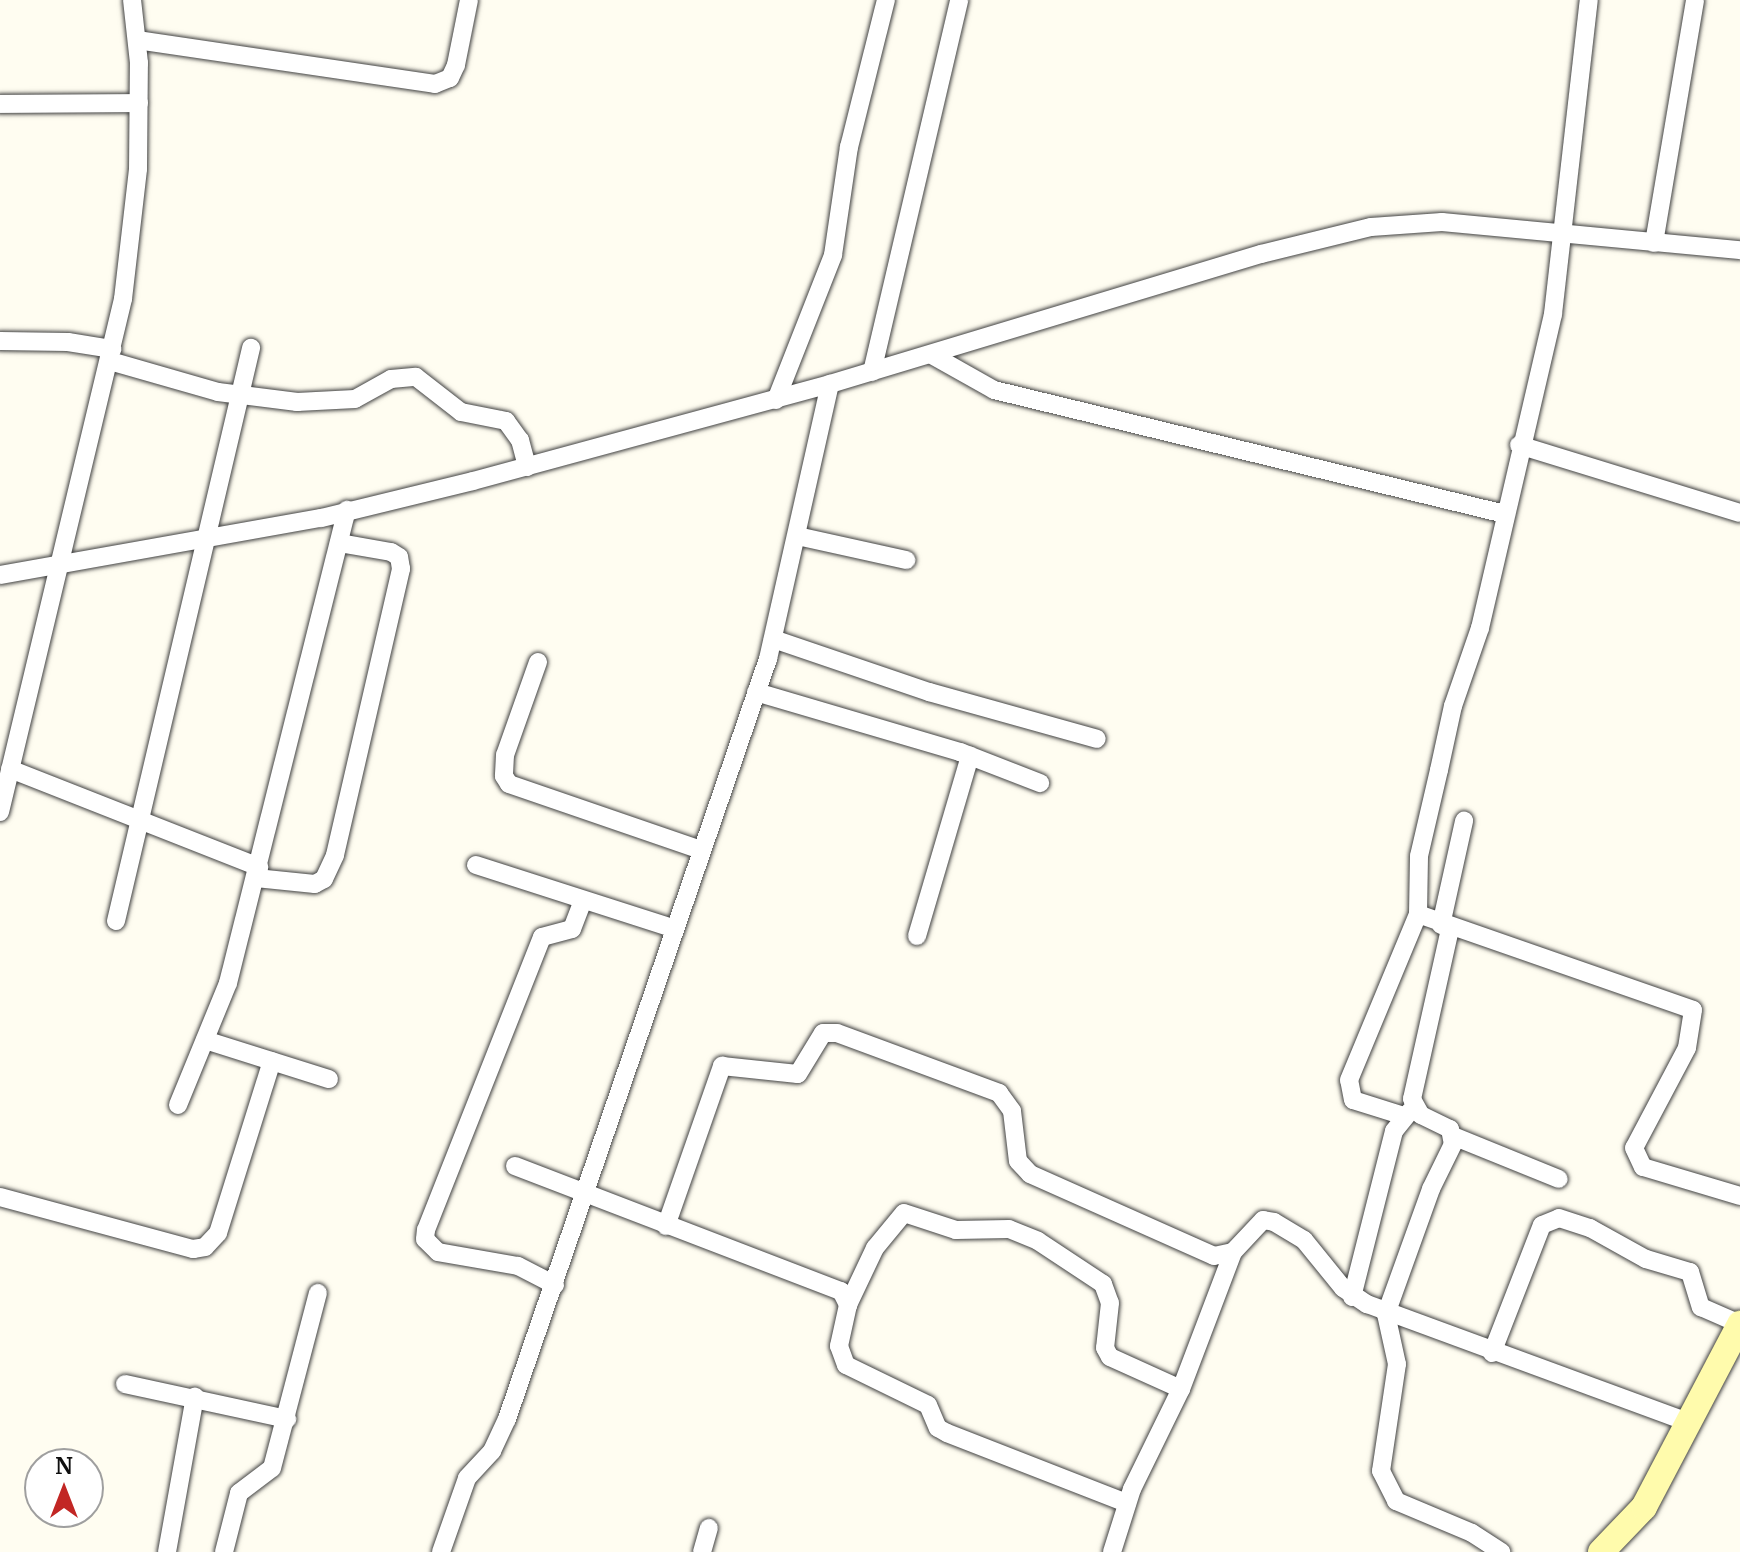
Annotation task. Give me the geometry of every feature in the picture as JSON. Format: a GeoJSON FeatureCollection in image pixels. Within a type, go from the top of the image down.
{"type":"FeatureCollection","features":[{"type":"Feature","properties":{"kind":"street"},"geometry":{"type":"LineString","coordinates":[[0,812],[111,355],[136,202],[139,103],[132,0]]}},
{"type":"Feature","properties":{"kind":"street"},"geometry":{"type":"LineString","coordinates":[[137,40],[435,84],[450,78],[456,65],[469,0]]}},
{"type":"Feature","properties":{"kind":"street"},"geometry":{"type":"LineString","coordinates":[[776,400],[833,255],[849,147],[886,0]]}},
{"type":"Feature","properties":{"kind":"street"},"geometry":{"type":"LineString","coordinates":[[872,372],[959,0]]}},
{"type":"Feature","properties":{"kind":"street"},"geometry":{"type":"LineString","coordinates":[[1501,1552],[1464,1529],[1407,1508],[1382,1480],[1381,1448],[1397,1364],[1386,1314],[1453,1136],[1450,1129],[1409,1112],[1353,1100],[1349,1080],[1418,914],[1419,856],[1559,288],[1562,234],[1589,0]]}},
{"type":"Feature","properties":{"kind":"street"},"geometry":{"type":"LineString","coordinates":[[1654,243],[1695,0]]}},
{"type":"Feature","properties":{"kind":"street"},"geometry":{"type":"LineString","coordinates":[[0,104],[139,103]]}},
{"type":"Feature","properties":{"kind":"street"},"geometry":{"type":"LineString","coordinates":[[0,575],[347,510],[527,467],[932,355],[1261,254],[1371,227],[1442,222],[1740,250]]}},
{"type":"Feature","properties":{"kind":"street"},"geometry":{"type":"LineString","coordinates":[[0,341],[111,355],[240,396],[342,401],[369,393],[391,379],[416,377],[461,412],[506,421],[520,440],[527,467]]}},
{"type":"Feature","properties":{"kind":"street"},"geometry":{"type":"LineString","coordinates":[[116,921],[202,539],[251,348]]}},
{"type":"Feature","properties":{"kind":"street"},"geometry":{"type":"LineString","coordinates":[[932,355],[994,390],[1505,514]]}},
{"type":"Feature","properties":{"kind":"street"},"geometry":{"type":"LineString","coordinates":[[441,1552],[467,1478],[499,1439],[589,1191],[756,692],[773,639],[830,384]]}},
{"type":"Feature","properties":{"kind":"street"},"geometry":{"type":"LineString","coordinates":[[1519,445],[1740,513]]}},
{"type":"Feature","properties":{"kind":"street"},"geometry":{"type":"LineString","coordinates":[[178,1105],[228,983],[347,510]]}},
{"type":"Feature","properties":{"kind":"street"},"geometry":{"type":"LineString","coordinates":[[797,536],[906,560]]}},
{"type":"Feature","properties":{"kind":"street"},"geometry":{"type":"LineString","coordinates":[[10,769],[139,819],[257,873],[315,884],[331,869],[335,855],[401,569],[399,557],[391,552],[339,543]]}},
{"type":"Feature","properties":{"kind":"street"},"geometry":{"type":"LineString","coordinates":[[773,639],[929,692],[1097,739]]}},
{"type":"Feature","properties":{"kind":"street"},"geometry":{"type":"LineString","coordinates":[[538,662],[505,755],[504,776],[509,784],[701,850]]}},
{"type":"Feature","properties":{"kind":"street"},"geometry":{"type":"LineString","coordinates":[[756,692],[970,756],[1040,783]]}},
{"type":"Feature","properties":{"kind":"street"},"geometry":{"type":"LineString","coordinates":[[917,936],[970,756]]}},
{"type":"Feature","properties":{"kind":"street"},"geometry":{"type":"LineString","coordinates":[[1352,1297],[1390,1144],[1409,1112],[1464,821]]}},
{"type":"Feature","properties":{"kind":"street"},"geometry":{"type":"LineString","coordinates":[[476,865],[675,929]]}},
{"type":"Feature","properties":{"kind":"street"},"geometry":{"type":"LineString","coordinates":[[555,1285],[518,1266],[438,1252],[425,1239],[542,937],[572,929],[583,900]]}},
{"type":"Feature","properties":{"kind":"street"},"geometry":{"type":"LineString","coordinates":[[1418,914],[1446,927],[1693,1010],[1687,1048],[1634,1148],[1643,1167],[1740,1196]]}},
{"type":"Feature","properties":{"kind":"street"},"geometry":{"type":"LineString","coordinates":[[666,1226],[722,1066],[798,1074],[823,1033],[837,1033],[999,1093],[1012,1111],[1018,1161],[1030,1174],[1214,1256],[1233,1252]]}},
{"type":"Feature","properties":{"kind":"street"},"geometry":{"type":"LineString","coordinates":[[205,1040],[329,1079]]}},
{"type":"Feature","properties":{"kind":"street"},"geometry":{"type":"LineString","coordinates":[[0,1197],[193,1249],[205,1247],[218,1233],[272,1061]]}},
{"type":"Feature","properties":{"kind":"street"},"geometry":{"type":"LineString","coordinates":[[1453,1136],[1559,1179]]}},
{"type":"Feature","properties":{"kind":"street"},"geometry":{"type":"LineString","coordinates":[[515,1166],[589,1191],[666,1226],[841,1291],[848,1305]]}},
{"type":"Feature","properties":{"kind":"street"},"geometry":{"type":"LineString","coordinates":[[1127,1503],[947,1433],[938,1428],[928,1405],[846,1365],[839,1346],[848,1305],[875,1248],[904,1213],[956,1230],[1009,1229],[1038,1241],[1103,1284],[1110,1303],[1105,1348],[1110,1357],[1181,1389]]}},
{"type":"Feature","properties":{"kind":"street"},"geometry":{"type":"LineString","coordinates":[[1492,1353],[1542,1225],[1559,1218],[1590,1228],[1646,1259],[1690,1272],[1701,1307],[1738,1335],[1644,1507],[1601,1552]]}},
{"type":"Feature","properties":{"kind":"street"},"geometry":{"type":"LineString","coordinates":[[1112,1552],[1127,1503],[1181,1389],[1233,1252],[1263,1220],[1274,1222],[1304,1240],[1352,1297],[1386,1314],[1691,1423]]}},
{"type":"Feature","properties":{"kind":"street"},"geometry":{"type":"LineString","coordinates":[[224,1552],[239,1493],[267,1477],[287,1419],[318,1293]]}},
{"type":"Feature","properties":{"kind":"street"},"geometry":{"type":"LineString","coordinates":[[125,1384],[195,1396],[287,1419]]}},
{"type":"Feature","properties":{"kind":"street"},"geometry":{"type":"LineString","coordinates":[[167,1552],[195,1396]]}},
{"type":"Feature","properties":{"kind":"street"},"geometry":{"type":"LineString","coordinates":[[702,1552],[709,1528]]}}]}
